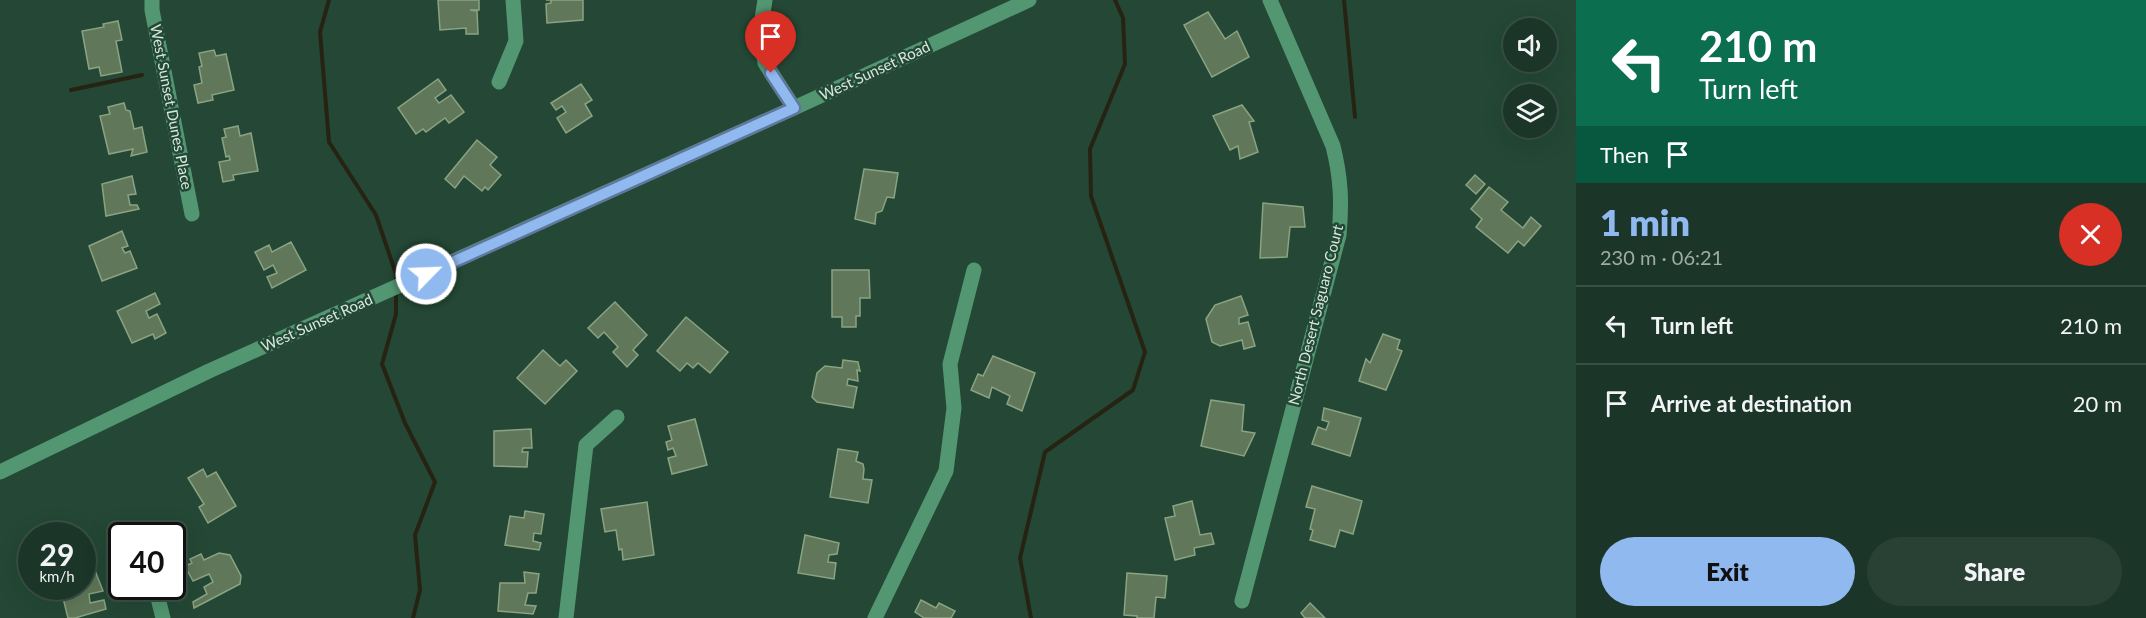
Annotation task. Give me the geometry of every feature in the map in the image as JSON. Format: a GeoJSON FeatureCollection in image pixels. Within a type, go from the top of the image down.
{"type":"FeatureCollection","features":[{"type":"Feature","properties":{"kind":"street","name":"West Sunset Dunes Place"},"geometry":{"type":"LineString","coordinates":[[152,0],[152,10],[192,214]]}},
{"type":"Feature","properties":{"kind":"street"},"geometry":{"type":"LineString","coordinates":[[499,82],[516,41],[513,0]]}},
{"type":"Feature","properties":{"kind":"street"},"geometry":{"type":"LineString","coordinates":[[765,0],[760,32],[765,63],[794,108]]}},
{"type":"Feature","properties":{"kind":"street","name":"West Sunset Road"},"geometry":{"type":"LineString","coordinates":[[0,472],[209,371],[1029,0]]}},
{"type":"Feature","properties":{"kind":"street","name":"North Desert Saguaro Court"},"geometry":{"type":"LineString","coordinates":[[1242,601],[1339,235],[1342,203],[1339,170],[1333,146],[1270,0]]}},
{"type":"Feature","properties":{"kind":"street"},"geometry":{"type":"LineString","coordinates":[[874,618],[946,471],[954,408],[950,364],[974,270]]}},
{"type":"Feature","properties":{"kind":"street"},"geometry":{"type":"LineString","coordinates":[[566,618],[586,445],[617,417]]}},
{"type":"Feature","properties":{"kind":"street"},"geometry":{"type":"LineString","coordinates":[[159,600],[164,618]]}},
{"type":"Feature","properties":{"kind":"building"},"geometry":{"type":"Polygon","coordinates":[[[438,0],[479,0],[479,10],[470,10],[477,11],[478,34],[466,34],[466,28],[440,30],[438,0]]]}},
{"type":"Feature","properties":{"kind":"building"},"geometry":{"type":"Polygon","coordinates":[[[551,0],[583,0],[583,20],[547,23],[546,4],[551,3],[551,0]]]}},
{"type":"Feature","properties":{"kind":"building"},"geometry":{"type":"Polygon","coordinates":[[[1208,12],[1225,39],[1237,31],[1249,57],[1212,77],[1184,25],[1208,12]]]}},
{"type":"Feature","properties":{"kind":"building"},"geometry":{"type":"Polygon","coordinates":[[[118,21],[122,40],[116,41],[122,72],[101,76],[99,67],[89,69],[82,31],[104,27],[103,24],[118,21]]]}},
{"type":"Feature","properties":{"kind":"building"},"geometry":{"type":"Polygon","coordinates":[[[214,50],[216,56],[226,54],[234,90],[212,95],[213,100],[198,103],[194,85],[202,83],[199,53],[214,50]]]}},
{"type":"Feature","properties":{"kind":"building"},"geometry":{"type":"Polygon","coordinates":[[[438,79],[446,90],[435,98],[439,103],[451,95],[464,112],[449,123],[445,118],[426,132],[423,129],[416,134],[398,108],[438,79]]]}},
{"type":"Feature","properties":{"kind":"building"},"geometry":{"type":"Polygon","coordinates":[[[581,84],[592,100],[585,104],[592,116],[566,133],[557,118],[566,112],[562,106],[556,110],[551,103],[581,84]]]}},
{"type":"Feature","properties":{"kind":"building"},"geometry":{"type":"Polygon","coordinates":[[[124,103],[126,110],[130,111],[134,129],[142,127],[147,152],[131,156],[133,149],[109,154],[100,116],[110,114],[108,107],[124,103]]]}},
{"type":"Feature","properties":{"kind":"building"},"geometry":{"type":"Polygon","coordinates":[[[1242,105],[1254,121],[1249,122],[1258,152],[1240,159],[1238,146],[1230,150],[1213,116],[1242,105]]]}},
{"type":"Feature","properties":{"kind":"building"},"geometry":{"type":"Polygon","coordinates":[[[238,126],[240,136],[251,133],[258,171],[233,175],[234,180],[223,182],[219,162],[230,160],[229,156],[226,157],[222,138],[226,137],[224,129],[238,126]]]}},
{"type":"Feature","properties":{"kind":"building"},"geometry":{"type":"Polygon","coordinates":[[[477,140],[497,157],[490,165],[501,175],[488,190],[485,187],[482,191],[464,176],[455,188],[445,179],[477,140]]]}},
{"type":"Feature","properties":{"kind":"building"},"geometry":{"type":"Polygon","coordinates":[[[864,169],[898,173],[894,198],[887,197],[882,211],[876,213],[875,224],[855,219],[864,169]]]}},
{"type":"Feature","properties":{"kind":"building"},"geometry":{"type":"Polygon","coordinates":[[[1475,175],[1485,184],[1476,194],[1466,185],[1475,175]]]}},
{"type":"Feature","properties":{"kind":"building"},"geometry":{"type":"Polygon","coordinates":[[[132,176],[136,194],[128,195],[130,205],[137,205],[139,209],[106,216],[102,184],[132,176]]]}},
{"type":"Feature","properties":{"kind":"building"},"geometry":{"type":"Polygon","coordinates":[[[1489,187],[1508,202],[1501,210],[1523,228],[1531,217],[1541,226],[1524,246],[1518,241],[1508,253],[1476,227],[1482,219],[1471,209],[1489,187]]]}},
{"type":"Feature","properties":{"kind":"building"},"geometry":{"type":"Polygon","coordinates":[[[1263,203],[1303,207],[1305,227],[1290,227],[1287,257],[1260,258],[1263,203]]]}},
{"type":"Feature","properties":{"kind":"building"},"geometry":{"type":"Polygon","coordinates":[[[122,231],[128,246],[122,248],[125,253],[130,251],[137,268],[102,281],[89,246],[122,231]]]}},
{"type":"Feature","properties":{"kind":"building"},"geometry":{"type":"Polygon","coordinates":[[[291,242],[306,270],[272,288],[267,277],[277,273],[273,265],[264,270],[255,252],[269,245],[272,252],[291,242]]]}},
{"type":"Feature","properties":{"kind":"building"},"geometry":{"type":"Polygon","coordinates":[[[832,270],[869,270],[870,298],[860,298],[860,316],[856,316],[856,327],[842,327],[842,317],[832,317],[832,270]]]}},
{"type":"Feature","properties":{"kind":"building"},"geometry":{"type":"Polygon","coordinates":[[[155,293],[160,304],[146,311],[149,318],[157,314],[166,333],[155,339],[153,334],[132,343],[117,311],[155,293]]]}},
{"type":"Feature","properties":{"kind":"building"},"geometry":{"type":"Polygon","coordinates":[[[1241,296],[1248,315],[1239,318],[1239,324],[1248,322],[1255,346],[1244,349],[1242,340],[1220,346],[1212,342],[1206,319],[1215,305],[1241,296]]]}},
{"type":"Feature","properties":{"kind":"building"},"geometry":{"type":"Polygon","coordinates":[[[615,302],[647,335],[633,350],[638,355],[627,367],[613,352],[618,347],[604,332],[598,338],[588,328],[615,302]]]}},
{"type":"Feature","properties":{"kind":"building"},"geometry":{"type":"Polygon","coordinates":[[[686,317],[728,352],[710,373],[698,363],[693,368],[687,363],[680,371],[657,351],[686,317]]]}},
{"type":"Feature","properties":{"kind":"building"},"geometry":{"type":"Polygon","coordinates":[[[1383,334],[1400,340],[1397,349],[1402,351],[1386,390],[1359,381],[1366,359],[1370,363],[1383,334]]]}},
{"type":"Feature","properties":{"kind":"building"},"geometry":{"type":"Polygon","coordinates":[[[543,350],[560,366],[566,360],[577,371],[545,404],[517,378],[543,350]]]}},
{"type":"Feature","properties":{"kind":"building"},"geometry":{"type":"Polygon","coordinates":[[[993,356],[1035,373],[1022,411],[1007,404],[1010,396],[992,387],[989,398],[971,390],[978,374],[983,376],[993,356]]]}},
{"type":"Feature","properties":{"kind":"building"},"geometry":{"type":"Polygon","coordinates":[[[843,360],[858,362],[860,371],[857,370],[858,381],[848,379],[847,385],[857,387],[853,408],[817,402],[812,397],[817,373],[825,366],[842,368],[843,360]]]}},
{"type":"Feature","properties":{"kind":"building"},"geometry":{"type":"Polygon","coordinates":[[[1211,400],[1244,405],[1242,431],[1255,433],[1244,456],[1201,446],[1211,400]]]}},
{"type":"Feature","properties":{"kind":"building"},"geometry":{"type":"Polygon","coordinates":[[[1324,408],[1361,418],[1350,456],[1312,444],[1318,427],[1326,430],[1329,422],[1322,420],[1324,408]]]}},
{"type":"Feature","properties":{"kind":"building"},"geometry":{"type":"Polygon","coordinates":[[[695,419],[707,465],[672,474],[668,458],[676,456],[673,448],[668,450],[666,442],[672,440],[668,426],[695,419]]]}},
{"type":"Feature","properties":{"kind":"building"},"geometry":{"type":"Polygon","coordinates":[[[531,429],[532,448],[523,448],[522,452],[528,452],[527,467],[494,466],[494,431],[531,429]]]}},
{"type":"Feature","properties":{"kind":"building"},"geometry":{"type":"Polygon","coordinates":[[[838,449],[858,452],[856,461],[863,464],[863,479],[872,480],[868,503],[830,497],[838,449]]]}},
{"type":"Feature","properties":{"kind":"building"},"geometry":{"type":"Polygon","coordinates":[[[203,469],[207,477],[216,472],[236,506],[208,523],[199,507],[204,504],[188,478],[203,469]]]}},
{"type":"Feature","properties":{"kind":"building"},"geometry":{"type":"Polygon","coordinates":[[[1312,486],[1362,501],[1353,534],[1340,530],[1335,547],[1310,540],[1315,509],[1306,507],[1312,486]]]}},
{"type":"Feature","properties":{"kind":"building"},"geometry":{"type":"Polygon","coordinates":[[[1192,501],[1200,535],[1211,533],[1214,544],[1194,548],[1195,555],[1175,560],[1165,518],[1175,516],[1173,506],[1192,501]]]}},
{"type":"Feature","properties":{"kind":"building"},"geometry":{"type":"Polygon","coordinates":[[[647,502],[654,555],[623,560],[616,530],[605,532],[601,509],[647,502]]]}},
{"type":"Feature","properties":{"kind":"building"},"geometry":{"type":"Polygon","coordinates":[[[525,511],[544,514],[541,534],[534,533],[533,541],[541,543],[539,550],[505,545],[510,516],[524,518],[525,511]]]}},
{"type":"Feature","properties":{"kind":"building"},"geometry":{"type":"Polygon","coordinates":[[[805,535],[839,543],[837,554],[829,555],[828,562],[836,563],[834,579],[798,573],[805,535]]]}},
{"type":"Feature","properties":{"kind":"building"},"geometry":{"type":"Polygon","coordinates":[[[219,553],[230,555],[241,576],[240,584],[194,608],[193,602],[207,594],[204,587],[213,582],[209,574],[193,581],[186,566],[192,563],[190,559],[201,554],[204,560],[219,553]]]}},
{"type":"Feature","properties":{"kind":"building"},"geometry":{"type":"Polygon","coordinates":[[[524,572],[539,574],[536,593],[528,593],[525,605],[536,606],[533,614],[498,611],[500,583],[525,583],[524,572]]]}},
{"type":"Feature","properties":{"kind":"building"},"geometry":{"type":"Polygon","coordinates":[[[96,573],[103,591],[96,592],[96,573]]]}},
{"type":"Feature","properties":{"kind":"building"},"geometry":{"type":"Polygon","coordinates":[[[1127,573],[1167,576],[1165,598],[1156,597],[1154,618],[1124,615],[1127,573]]]}},
{"type":"Feature","properties":{"kind":"building"},"geometry":{"type":"Polygon","coordinates":[[[64,600],[90,600],[90,603],[104,600],[106,609],[68,618],[64,600]]]}},
{"type":"Feature","properties":{"kind":"building"},"geometry":{"type":"Polygon","coordinates":[[[921,600],[936,608],[939,603],[955,611],[951,618],[924,618],[915,612],[921,600]]]}},
{"type":"Feature","properties":{"kind":"building"},"geometry":{"type":"Polygon","coordinates":[[[1310,603],[1325,618],[1305,618],[1301,613],[1310,603]]]}},
{"type":"Feature","properties":{"kind":"waterway"},"geometry":{"type":"LineString","coordinates":[[329,0],[320,32],[329,142],[376,215],[396,274],[396,282]]}},
{"type":"Feature","properties":{"kind":"waterway"},"geometry":{"type":"LineString","coordinates":[[1031,618],[1020,558],[1045,452],[1133,390],[1145,352],[1091,196],[1090,149],[1125,64],[1123,18],[1115,0]]}},
{"type":"Feature","properties":{"kind":"waterway"},"geometry":{"type":"LineString","coordinates":[[1344,0],[1355,117]]}},
{"type":"Feature","properties":{"kind":"waterway"},"geometry":{"type":"LineString","coordinates":[[71,90],[142,75]]}},
{"type":"Feature","properties":{"kind":"waterway"},"geometry":{"type":"LineString","coordinates":[[396,292],[396,314],[382,364],[405,423],[435,482],[415,535],[420,590],[413,618]]}},
{"type":"Feature","properties":{"kind":"route"},"geometry":{"type":"LineString","coordinates":[[426,274],[794,108],[771,73]]}}]}
